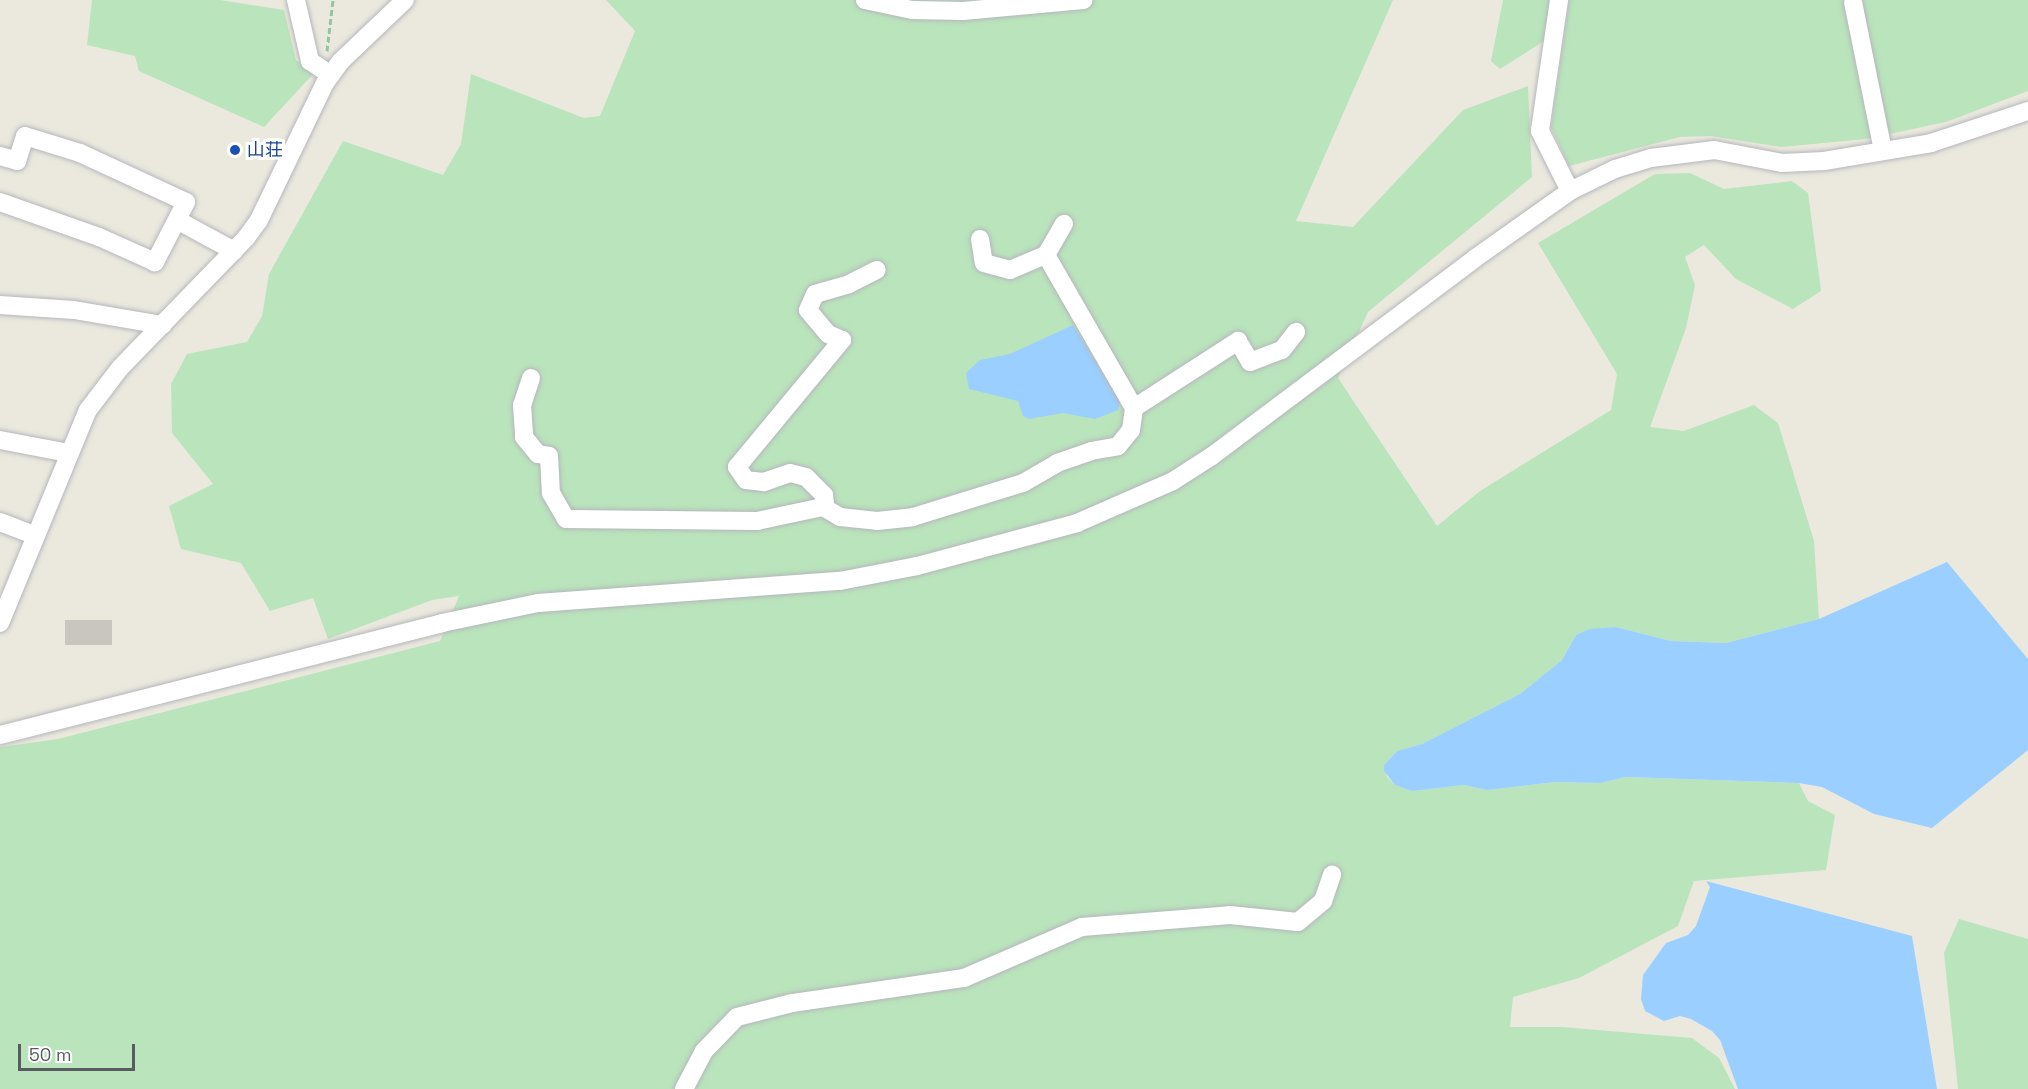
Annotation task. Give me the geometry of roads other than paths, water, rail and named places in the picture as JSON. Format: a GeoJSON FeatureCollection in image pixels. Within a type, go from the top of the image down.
{"type":"FeatureCollection","features":[{"type":"Feature","properties":{"kind":"street"},"geometry":{"type":"LineString","coordinates":[[296,0],[310,61],[329,68]]}},
{"type":"Feature","properties":{"kind":"street"},"geometry":{"type":"LineString","coordinates":[[0,623],[68,453],[99,394],[234,251],[260,220],[329,68],[341,61],[405,0]]}},
{"type":"Feature","properties":{"kind":"street"},"geometry":{"type":"LineString","coordinates":[[865,0],[912,10],[963,11],[1084,0]]}},
{"type":"Feature","properties":{"kind":"street"},"geometry":{"type":"LineString","coordinates":[[1559,0],[1540,131],[1570,191]]}},
{"type":"Feature","properties":{"kind":"street"},"geometry":{"type":"LineString","coordinates":[[1853,2],[1883,151]]}},
{"type":"Feature","properties":{"kind":"street"},"geometry":{"type":"LineString","coordinates":[[0,735],[442,623],[538,603],[840,581],[917,566],[1077,523],[1173,481],[1212,456],[1570,191],[1615,169],[1679,153],[1714,150],[1782,163],[1824,161],[1931,142],[2028,111]]}},
{"type":"Feature","properties":{"kind":"street"},"geometry":{"type":"LineString","coordinates":[[0,156],[17,161],[25,136],[80,153],[186,202],[155,262],[99,237],[0,202]]}},
{"type":"Feature","properties":{"kind":"street"},"geometry":{"type":"LineString","coordinates":[[177,220],[234,251]]}},
{"type":"Feature","properties":{"kind":"street"},"geometry":{"type":"LineString","coordinates":[[980,239],[984,263],[1010,270],[1046,255],[1064,224]]}},
{"type":"Feature","properties":{"kind":"street"},"geometry":{"type":"LineString","coordinates":[[531,378],[522,405],[524,437],[538,454],[549,456],[552,493],[566,519],[757,521],[823,507],[840,517],[877,521],[914,517],[945,504],[1023,483],[1057,463],[1091,451],[1118,446],[1131,430],[1134,408],[1046,255]]}},
{"type":"Feature","properties":{"kind":"street"},"geometry":{"type":"LineString","coordinates":[[825,503],[824,495],[806,477],[790,473],[764,482],[746,480],[737,467],[842,340],[828,334],[808,310],[815,294],[849,284],[877,270]]}},
{"type":"Feature","properties":{"kind":"street"},"geometry":{"type":"LineString","coordinates":[[0,305],[74,310],[163,325]]}},
{"type":"Feature","properties":{"kind":"street"},"geometry":{"type":"LineString","coordinates":[[1134,408],[1238,340],[1250,362],[1282,350],[1296,332]]}},
{"type":"Feature","properties":{"kind":"street"},"geometry":{"type":"LineString","coordinates":[[0,440],[68,453]]}},
{"type":"Feature","properties":{"kind":"street"},"geometry":{"type":"LineString","coordinates":[[0,522],[34,535]]}},
{"type":"Feature","properties":{"kind":"street"},"geometry":{"type":"LineString","coordinates":[[684,1089],[704,1051],[737,1017],[792,1003],[964,978],[1082,927],[1230,915],[1298,922],[1323,901],[1332,875]]}},
{"type":"Feature","properties":{"kind":"water"},"geometry":{"type":"Polygon","coordinates":[[[1073,325],[1120,401],[1118,410],[1095,419],[1063,413],[1029,419],[1023,416],[1018,401],[969,389],[966,373],[980,360],[1010,354],[1073,325]]]}},
{"type":"Feature","properties":{"kind":"water"},"geometry":{"type":"Polygon","coordinates":[[[1947,562],[2028,659],[2028,750],[1932,828],[1874,814],[1822,787],[1799,783],[1625,777],[1601,783],[1555,782],[1487,790],[1464,785],[1412,791],[1395,785],[1384,771],[1384,765],[1397,751],[1422,744],[1520,694],[1562,660],[1576,635],[1590,629],[1616,627],[1671,641],[1726,643],[1819,619],[1947,562]]]}},
{"type":"Feature","properties":{"kind":"water"},"geometry":{"type":"Polygon","coordinates":[[[1706,881],[1912,936],[1937,1089],[1738,1089],[1720,1040],[1712,1031],[1691,1019],[1680,1016],[1664,1021],[1645,1011],[1641,999],[1643,975],[1666,943],[1688,935],[1696,926],[1710,887],[1706,881]]]}},
{"type":"Feature","properties":{"kind":"place","name":"山荘"},"geometry":{"type":"Point","coordinates":[235,150]}}]}
